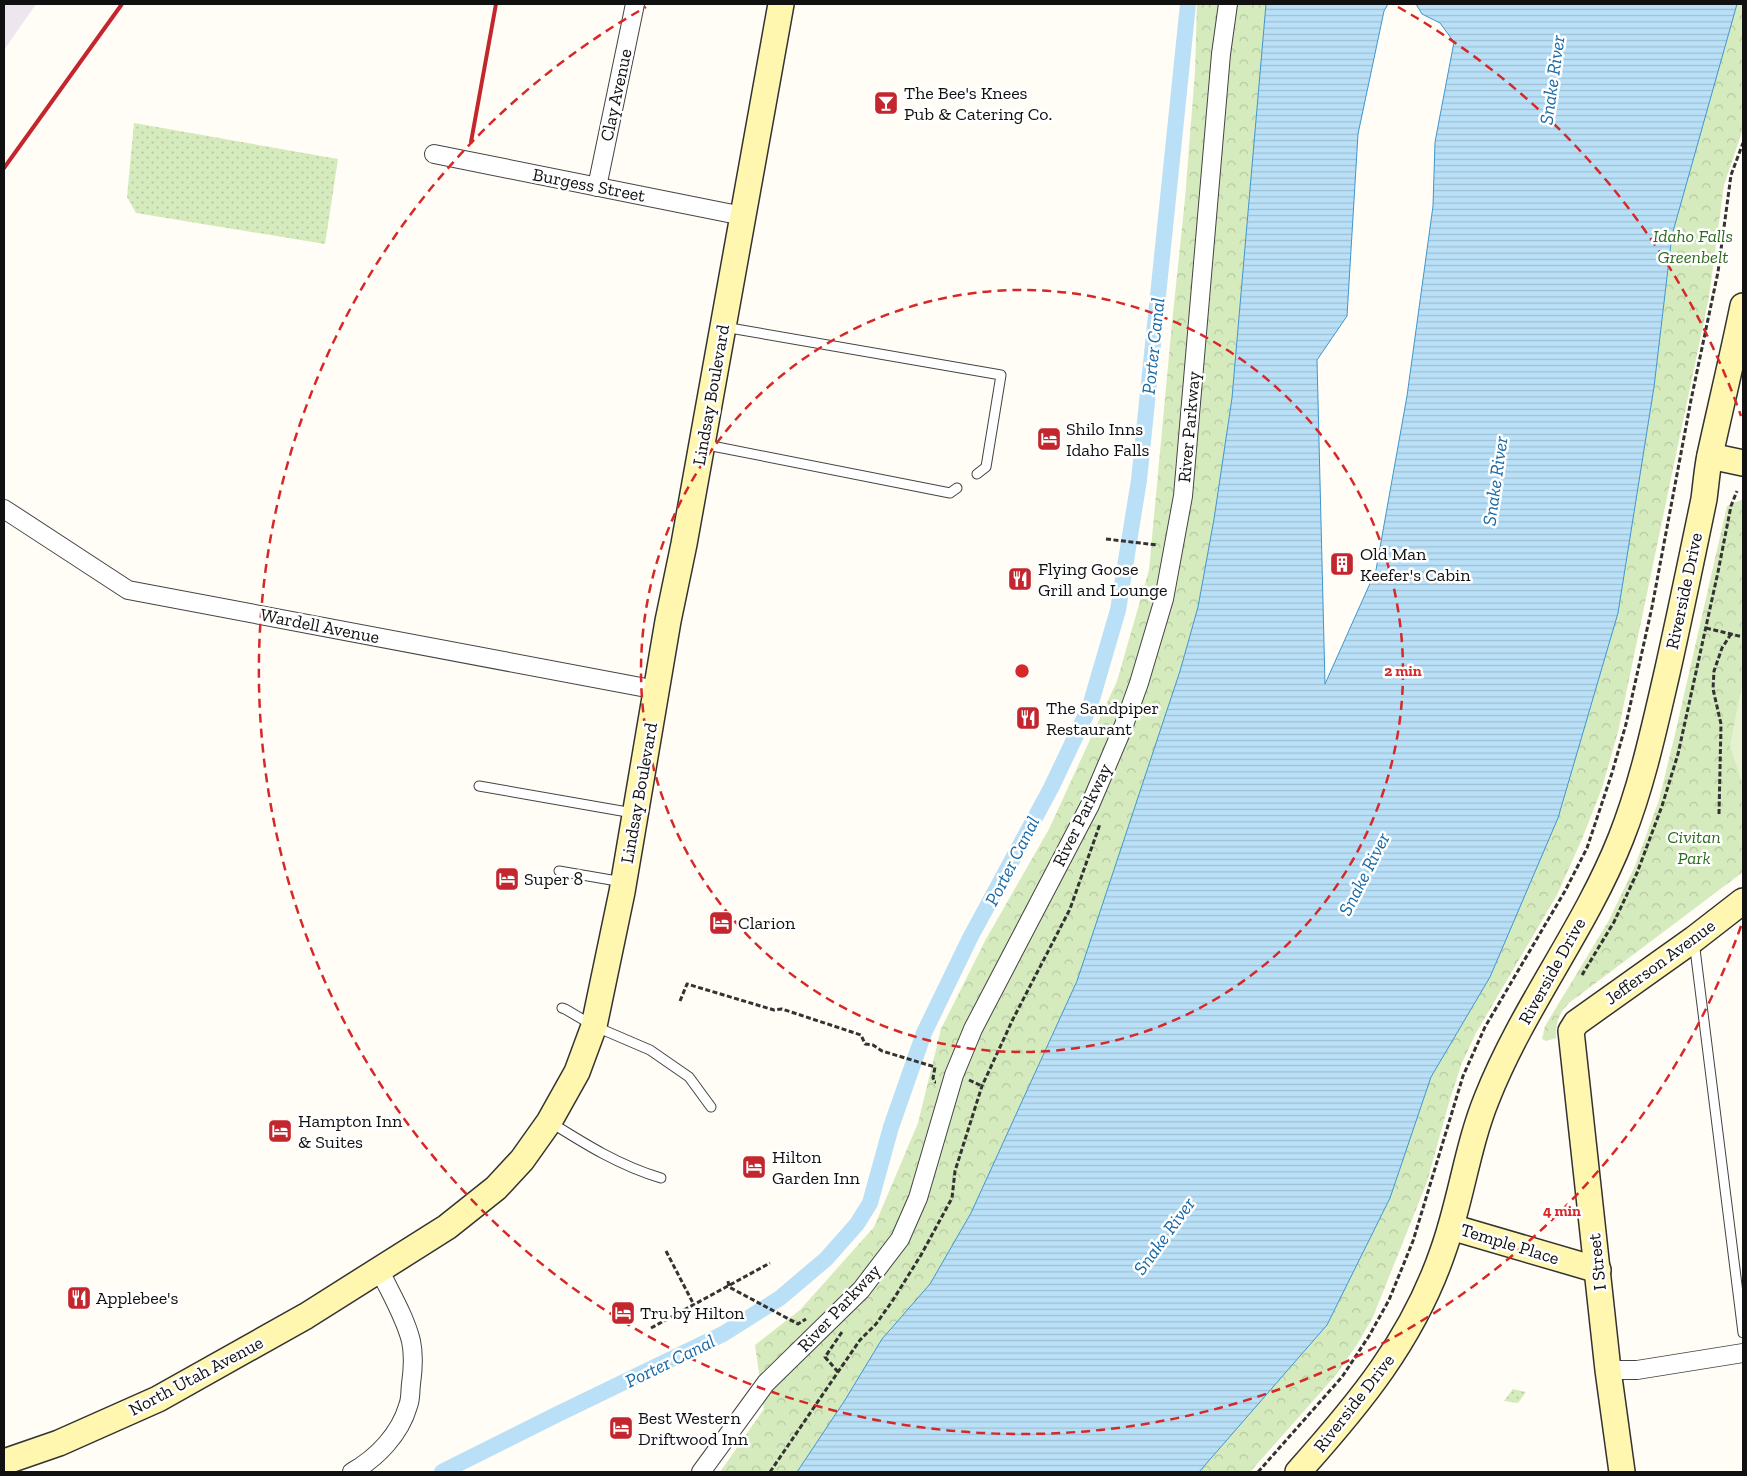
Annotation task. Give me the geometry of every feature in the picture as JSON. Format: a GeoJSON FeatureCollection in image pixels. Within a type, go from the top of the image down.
{"type":"FeatureCollection","features":[{"type":"Feature","properties":{"kind":"street","name":"Clay Avenue"},"geometry":{"type":"LineString","coordinates":[[597,187],[635,4]]}},
{"type":"Feature","properties":{"kind":"street","name":"Lindsay Boulevard"},"geometry":{"type":"LineString","coordinates":[[380,1271],[447,1227],[496,1188],[522,1160],[549,1122],[577,1072],[594,1026],[624,882],[658,690],[668,621],[702,444],[781,4]]}},
{"type":"Feature","properties":{"kind":"street","name":"River Parkway"},"geometry":{"type":"LineString","coordinates":[[701,1472],[766,1384],[861,1290],[900,1239],[918,1198],[954,1075],[973,1029],[1090,805],[1124,725],[1139,683],[1164,599],[1182,496],[1221,54],[1228,4]]}},
{"type":"Feature","properties":{"kind":"street","name":"Burgess Street"},"geometry":{"type":"LineString","coordinates":[[434,154],[743,216]]}},
{"type":"Feature","properties":{"kind":"street","name":"Riverside Drive"},"geometry":{"type":"LineString","coordinates":[[1298,1472],[1361,1399],[1400,1344],[1443,1252],[1486,1099],[1527,1015],[1594,897],[1620,840],[1640,784],[1685,593],[1710,456],[1743,306]]}},
{"type":"Feature","properties":{"kind":"street"},"geometry":{"type":"LineString","coordinates":[[1710,456],[1743,463]]}},
{"type":"Feature","properties":{"kind":"street","name":"Wardell Avenue"},"geometry":{"type":"LineString","coordinates":[[4,509],[128,590],[658,690]]}},
{"type":"Feature","properties":{"kind":"street","name":"Jefferson Avenue"},"geometry":{"type":"LineString","coordinates":[[1576,1023],[1694,939],[1743,901]]}},
{"type":"Feature","properties":{"kind":"street","name":"I Street"},"geometry":{"type":"LineString","coordinates":[[1576,1023],[1572,1027],[1571,1038],[1608,1370],[1622,1472]]}},
{"type":"Feature","properties":{"kind":"street","name":"Temple Place"},"geometry":{"type":"LineString","coordinates":[[1451,1227],[1598,1270]]}},
{"type":"Feature","properties":{"kind":"street"},"geometry":{"type":"LineString","coordinates":[[352,1472],[363,1466],[380,1451],[398,1428],[409,1406],[413,1367],[411,1342],[403,1319],[380,1271]]}},
{"type":"Feature","properties":{"kind":"street","name":"North Utah Avenue"},"geometry":{"type":"LineString","coordinates":[[4,1462],[59,1443],[158,1399],[306,1316],[380,1271]]}},
{"type":"Feature","properties":{"kind":"street"},"geometry":{"type":"LineString","coordinates":[[1608,1370],[1637,1370],[1743,1353]]}},
{"type":"Feature","properties":{"kind":"lane"},"geometry":{"type":"LineString","coordinates":[[723,327],[1001,375],[986,467],[977,474]]}},
{"type":"Feature","properties":{"kind":"lane"},"geometry":{"type":"LineString","coordinates":[[702,444],[950,493],[957,488]]}},
{"type":"Feature","properties":{"kind":"lane"},"geometry":{"type":"LineString","coordinates":[[479,786],[636,813]]}},
{"type":"Feature","properties":{"kind":"lane"},"geometry":{"type":"LineString","coordinates":[[559,871],[624,882]]}},
{"type":"Feature","properties":{"kind":"lane"},"geometry":{"type":"LineString","coordinates":[[1694,939],[1743,1333]]}},
{"type":"Feature","properties":{"kind":"lane"},"geometry":{"type":"LineString","coordinates":[[562,1008],[594,1026],[650,1050],[690,1077],[711,1107]]}},
{"type":"Feature","properties":{"kind":"lane"},"geometry":{"type":"LineString","coordinates":[[549,1122],[601,1154],[661,1178]]}},
{"type":"Feature","properties":{"kind":"path"},"geometry":{"type":"LineString","coordinates":[[1258,1472],[1342,1377],[1369,1336],[1389,1300],[1413,1241],[1463,1076],[1485,1027],[1565,891],[1587,848],[1626,724],[1652,607],[1691,400],[1718,272],[1731,174],[1743,143]]}},
{"type":"Feature","properties":{"kind":"path"},"geometry":{"type":"LineString","coordinates":[[1106,539],[1156,545]]}},
{"type":"Feature","properties":{"kind":"path"},"geometry":{"type":"LineString","coordinates":[[1706,628],[1743,637]]}},
{"type":"Feature","properties":{"kind":"path"},"geometry":{"type":"LineString","coordinates":[[1719,814],[1720,724],[1713,689],[1714,671],[1722,648],[1731,634]]}},
{"type":"Feature","properties":{"kind":"path"},"geometry":{"type":"LineString","coordinates":[[770,1472],[860,1340],[876,1324],[893,1300],[921,1255],[952,1198],[955,1171],[982,1086],[1013,1019],[1070,909],[1103,815]]}},
{"type":"Feature","properties":{"kind":"path"},"geometry":{"type":"LineString","coordinates":[[680,1001],[687,984],[774,1010],[782,1009],[861,1035],[865,1044],[873,1045],[882,1051],[935,1067]]}},
{"type":"Feature","properties":{"kind":"path"},"geometry":{"type":"LineString","coordinates":[[964,1078],[982,1086]]}},
{"type":"Feature","properties":{"kind":"path"},"geometry":{"type":"LineString","coordinates":[[666,1251],[694,1306]]}},
{"type":"Feature","properties":{"kind":"path"},"geometry":{"type":"LineString","coordinates":[[651,1328],[770,1263]]}},
{"type":"Feature","properties":{"kind":"path"},"geometry":{"type":"LineString","coordinates":[[728,1281],[729,1287]]}},
{"type":"Feature","properties":{"kind":"path"},"geometry":{"type":"LineString","coordinates":[[729,1287],[798,1324],[813,1314]]}},
{"type":"Feature","properties":{"kind":"path"},"geometry":{"type":"LineString","coordinates":[[838,1372],[825,1357],[843,1330]]}},
{"type":"Feature","properties":{"kind":"shaded area"},"geometry":{"type":"Polygon","coordinates":[[[4,4],[36,4],[4,50],[4,4]]]}},
{"type":"Feature","properties":{"kind":"green space"},"geometry":{"type":"Polygon","coordinates":[[[1197,4],[1266,4],[1232,398],[1214,519],[1198,607],[1180,671],[1077,981],[971,1213],[930,1284],[882,1339],[845,1400],[797,1472],[720,1472],[764,1409],[755,1345],[800,1310],[874,1227],[918,1123],[941,1029],[986,939],[1049,829],[1117,681],[1149,570],[1185,199],[1195,71],[1197,4]]]}},
{"type":"Feature","properties":{"kind":"green space","name":"Idaho Falls Greenbelt"},"geometry":{"type":"Polygon","coordinates":[[[1737,4],[1743,4],[1743,129],[1724,185],[1709,297],[1618,732],[1602,788],[1557,895],[1476,1033],[1462,1063],[1427,1182],[1373,1317],[1358,1343],[1336,1375],[1250,1472],[1199,1472],[1327,1325],[1390,1198],[1431,1077],[1490,977],[1654,387],[1672,235],[1737,4]]]}},
{"type":"Feature","properties":{"kind":"green space"},"geometry":{"type":"Polygon","coordinates":[[[134,123],[338,159],[325,244],[136,213],[127,197],[134,123]]]}},
{"type":"Feature","properties":{"kind":"green space","name":"Civitan Park"},"geometry":{"type":"Polygon","coordinates":[[[1743,499],[1743,872],[1569,1003],[1558,1019],[1556,1038],[1546,1041],[1542,1039],[1545,1026],[1608,922],[1635,866],[1659,800],[1727,506],[1743,499]]]}},
{"type":"Feature","properties":{"kind":"green space"},"geometry":{"type":"Polygon","coordinates":[[[1743,686],[1743,786],[1730,746],[1743,686]]]}},
{"type":"Feature","properties":{"kind":"green space"},"geometry":{"type":"Polygon","coordinates":[[[1513,1389],[1526,1392],[1518,1403],[1504,1401],[1513,1389]]]}},
{"type":"Feature","properties":{"kind":"water","name":"Snake River"},"geometry":{"type":"Polygon","coordinates":[[[1266,4],[1388,4],[1384,11],[1358,134],[1347,316],[1317,360],[1325,684],[1376,570],[1407,396],[1433,206],[1435,142],[1454,42],[1440,23],[1422,14],[1416,4],[1737,4],[1672,235],[1654,387],[1618,613],[1558,818],[1490,977],[1431,1077],[1390,1198],[1327,1325],[1199,1472],[797,1472],[845,1400],[882,1339],[930,1284],[971,1213],[1077,981],[1180,671],[1198,607],[1214,519],[1232,398],[1266,4]]]}},
{"type":"Feature","properties":{"kind":"waterway","name":"Porter Canal"},"geometry":{"type":"LineString","coordinates":[[442,1472],[723,1334],[780,1298],[826,1259],[857,1224],[870,1203],[891,1127],[924,1033],[970,938],[1051,788],[1090,706],[1118,610],[1139,480],[1188,4]]}},
{"type":"Feature","properties":{"kind":"railway"},"geometry":{"type":"LineString","coordinates":[[4,168],[122,4]]}},
{"type":"Feature","properties":{"kind":"railway"},"geometry":{"type":"LineString","coordinates":[[471,142],[496,4]]}},
{"type":"Feature","properties":{"kind":"place","name":"The Bee's Knees Pub & Catering Co."},"geometry":{"type":"Point","coordinates":[886,103]}},
{"type":"Feature","properties":{"kind":"place","name":"Shilo Inns Idaho Falls"},"geometry":{"type":"Point","coordinates":[1049,439]}},
{"type":"Feature","properties":{"kind":"place","name":"Old Man Keefer's Cabin"},"geometry":{"type":"Point","coordinates":[1342,564]}},
{"type":"Feature","properties":{"kind":"place","name":"Flying Goose Grill and Lounge"},"geometry":{"type":"Point","coordinates":[1020,579]}},
{"type":"Feature","properties":{"kind":"place","name":"The Sandpiper Restaurant"},"geometry":{"type":"Point","coordinates":[1028,718]}},
{"type":"Feature","properties":{"kind":"place","name":"Super 8"},"geometry":{"type":"Point","coordinates":[507,879]}},
{"type":"Feature","properties":{"kind":"place","name":"Clarion"},"geometry":{"type":"Point","coordinates":[721,923]}},
{"type":"Feature","properties":{"kind":"place","name":"Hampton Inn & Suites"},"geometry":{"type":"Point","coordinates":[280,1131]}},
{"type":"Feature","properties":{"kind":"place","name":"Hilton Garden Inn"},"geometry":{"type":"Point","coordinates":[754,1167]}},
{"type":"Feature","properties":{"kind":"place","name":"Applebee's"},"geometry":{"type":"Point","coordinates":[79,1298]}},
{"type":"Feature","properties":{"kind":"place","name":"Tru by Hilton"},"geometry":{"type":"Point","coordinates":[623,1313]}},
{"type":"Feature","properties":{"kind":"place","name":"Best Western Driftwood Inn"},"geometry":{"type":"Point","coordinates":[621,1428]}}]}
